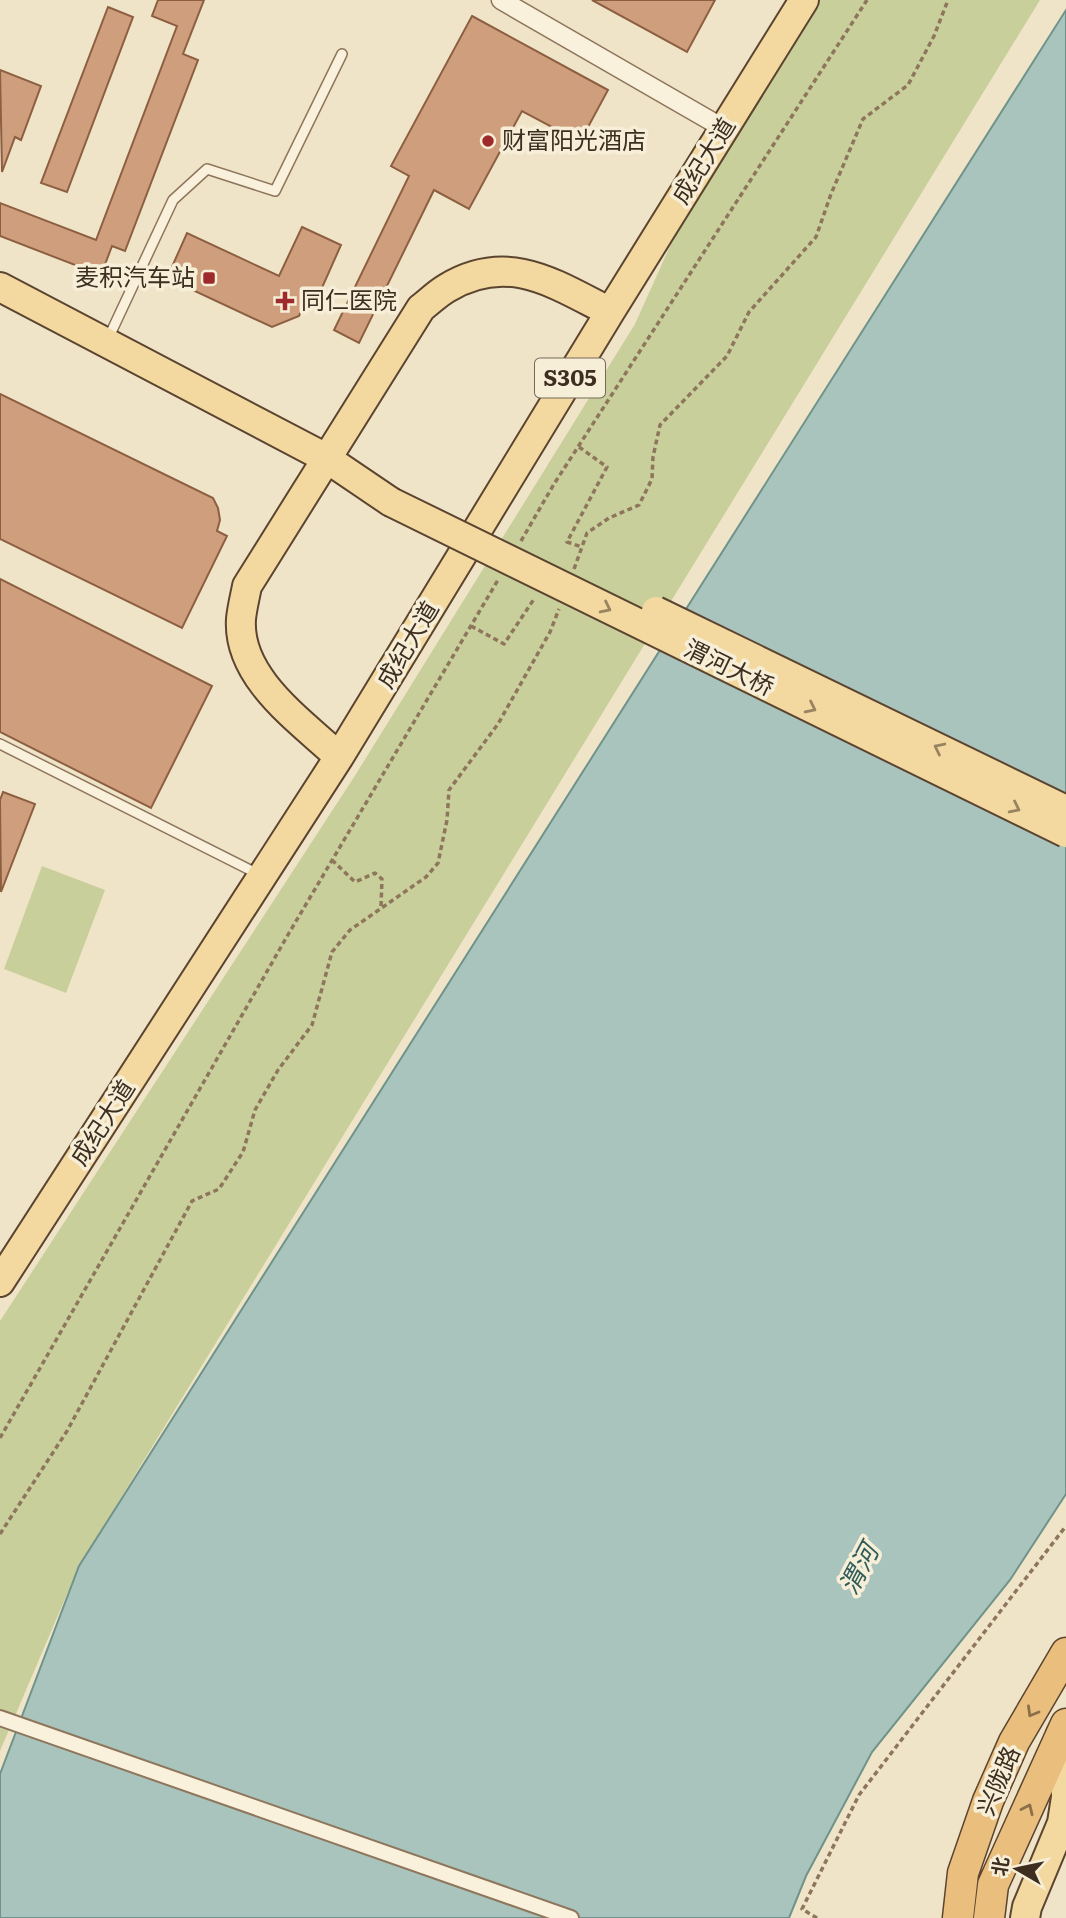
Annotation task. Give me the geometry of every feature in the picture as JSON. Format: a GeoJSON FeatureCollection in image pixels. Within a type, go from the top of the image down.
{"type":"FeatureCollection","features":[{"type":"Feature","properties":{"kind":"highway","name":"兴陇路"},"geometry":{"type":"LineString","coordinates":[[958,1918],[963,1873],[989,1801],[1014,1742],[1066,1653]]}},
{"type":"Feature","properties":{"kind":"highway","name":"兴陇路"},"geometry":{"type":"LineString","coordinates":[[989,1918],[993,1885],[1063,1729]]}},
{"type":"Feature","properties":{"kind":"main road","name":"成纪大道"},"geometry":{"type":"LineString","coordinates":[[0,1282],[12,1256],[339,757],[804,0]]}},
{"type":"Feature","properties":{"kind":"main road"},"geometry":{"type":"LineString","coordinates":[[339,757],[263,685],[246,654],[241,620],[247,586],[421,309],[446,288],[476,275],[508,271],[540,276],[610,312]]}},
{"type":"Feature","properties":{"kind":"main road"},"geometry":{"type":"LineString","coordinates":[[0,287],[395,494]]}},
{"type":"Feature","properties":{"kind":"main road","name":"渭河大桥"},"geometry":{"type":"LineString","coordinates":[[395,494],[1066,810]]}},
{"type":"Feature","properties":{"kind":"main road","name":"渭河大桥"},"geometry":{"type":"LineString","coordinates":[[395,494],[1066,834]]}},
{"type":"Feature","properties":{"kind":"main road"},"geometry":{"type":"LineString","coordinates":[[1025,1918],[1027,1907],[1062,1823],[1066,1796],[1063,1729]]}},
{"type":"Feature","properties":{"kind":"street"},"geometry":{"type":"LineString","coordinates":[[500,0],[723,128]]}},
{"type":"Feature","properties":{"kind":"street"},"geometry":{"type":"LineString","coordinates":[[0,1718],[571,1918]]}},
{"type":"Feature","properties":{"kind":"lane"},"geometry":{"type":"LineString","coordinates":[[106,343],[173,200],[207,169],[275,191],[342,54]]}},
{"type":"Feature","properties":{"kind":"lane"},"geometry":{"type":"LineString","coordinates":[[0,744],[262,876]]}},
{"type":"Feature","properties":{"kind":"path"},"geometry":{"type":"LineString","coordinates":[[520,543],[867,0]]}},
{"type":"Feature","properties":{"kind":"path"},"geometry":{"type":"LineString","coordinates":[[573,571],[587,533],[609,518],[639,505],[652,479],[653,457],[660,425],[727,356],[749,312],[816,237],[863,119],[908,85],[934,36],[948,0]]}},
{"type":"Feature","properties":{"kind":"path"},"geometry":{"type":"LineString","coordinates":[[579,447],[607,467],[567,542],[582,547]]}},
{"type":"Feature","properties":{"kind":"path"},"geometry":{"type":"LineString","coordinates":[[0,1438],[332,860],[499,578]]}},
{"type":"Feature","properties":{"kind":"path"},"geometry":{"type":"LineString","coordinates":[[471,625],[504,644],[536,595]]}},
{"type":"Feature","properties":{"kind":"path"},"geometry":{"type":"LineString","coordinates":[[0,1534],[68,1431],[192,1201],[219,1189],[243,1152],[255,1110],[278,1070],[312,1025],[332,952],[350,930],[426,877],[438,863],[447,820],[449,790],[498,724],[550,632],[560,606]]}},
{"type":"Feature","properties":{"kind":"path"},"geometry":{"type":"LineString","coordinates":[[332,860],[355,882],[375,873],[382,879],[381,906]]}},
{"type":"Feature","properties":{"kind":"path"},"geometry":{"type":"LineString","coordinates":[[817,1918],[802,1909],[859,1795],[1066,1526]]}},
{"type":"Feature","properties":{"kind":"green space"},"geometry":{"type":"Polygon","coordinates":[[[801,0],[1040,0],[79,1566],[0,1751],[0,1321],[356,774],[635,324],[723,128],[801,0]]]}},
{"type":"Feature","properties":{"kind":"green space"},"geometry":{"type":"Polygon","coordinates":[[[42,866],[105,890],[66,993],[4,969],[42,866]]]}},
{"type":"Feature","properties":{"kind":"water","name":"渭河"},"geometry":{"type":"Polygon","coordinates":[[[1066,10],[1066,1494],[1010,1580],[872,1752],[806,1876],[789,1918],[0,1918],[0,1774],[79,1566],[1066,10]]]}},
{"type":"Feature","properties":{"kind":"building"},"geometry":{"type":"Polygon","coordinates":[[[158,0],[204,0],[183,54],[198,60],[125,251],[112,246],[101,275],[0,236],[0,203],[96,240],[177,26],[152,16],[158,0]]]}},
{"type":"Feature","properties":{"kind":"building"},"geometry":{"type":"Polygon","coordinates":[[[592,0],[715,0],[687,52],[592,0]]]}},
{"type":"Feature","properties":{"kind":"building"},"geometry":{"type":"Polygon","coordinates":[[[108,7],[133,17],[67,192],[41,183],[108,7]]]}},
{"type":"Feature","properties":{"kind":"building"},"geometry":{"type":"Polygon","coordinates":[[[472,16],[608,90],[580,142],[522,111],[469,209],[434,190],[359,343],[334,330],[409,176],[391,166],[472,16]]]}},
{"type":"Feature","properties":{"kind":"building"},"geometry":{"type":"Polygon","coordinates":[[[0,70],[41,86],[21,140],[15,137],[2,172],[0,70]]]}},
{"type":"Feature","properties":{"kind":"building"},"geometry":{"type":"Polygon","coordinates":[[[302,227],[341,245],[317,299],[308,295],[299,316],[272,327],[167,278],[187,233],[279,276],[302,227]]]}},
{"type":"Feature","properties":{"kind":"building"},"geometry":{"type":"Polygon","coordinates":[[[0,394],[213,498],[220,520],[217,531],[227,536],[182,628],[0,539],[0,394]]]}},
{"type":"Feature","properties":{"kind":"building"},"geometry":{"type":"Polygon","coordinates":[[[0,579],[212,686],[151,808],[0,732],[0,579]]]}},
{"type":"Feature","properties":{"kind":"building"},"geometry":{"type":"Polygon","coordinates":[[[3,792],[35,804],[1,892],[0,800],[3,792]]]}},
{"type":"Feature","properties":{"kind":"place","name":"财富阳光酒店"},"geometry":{"type":"Point","coordinates":[488,141]}},
{"type":"Feature","properties":{"kind":"place","name":"麦积汽车站"},"geometry":{"type":"Point","coordinates":[209,278]}},
{"type":"Feature","properties":{"kind":"place","name":"同仁医院"},"geometry":{"type":"Point","coordinates":[285,301]}}]}
